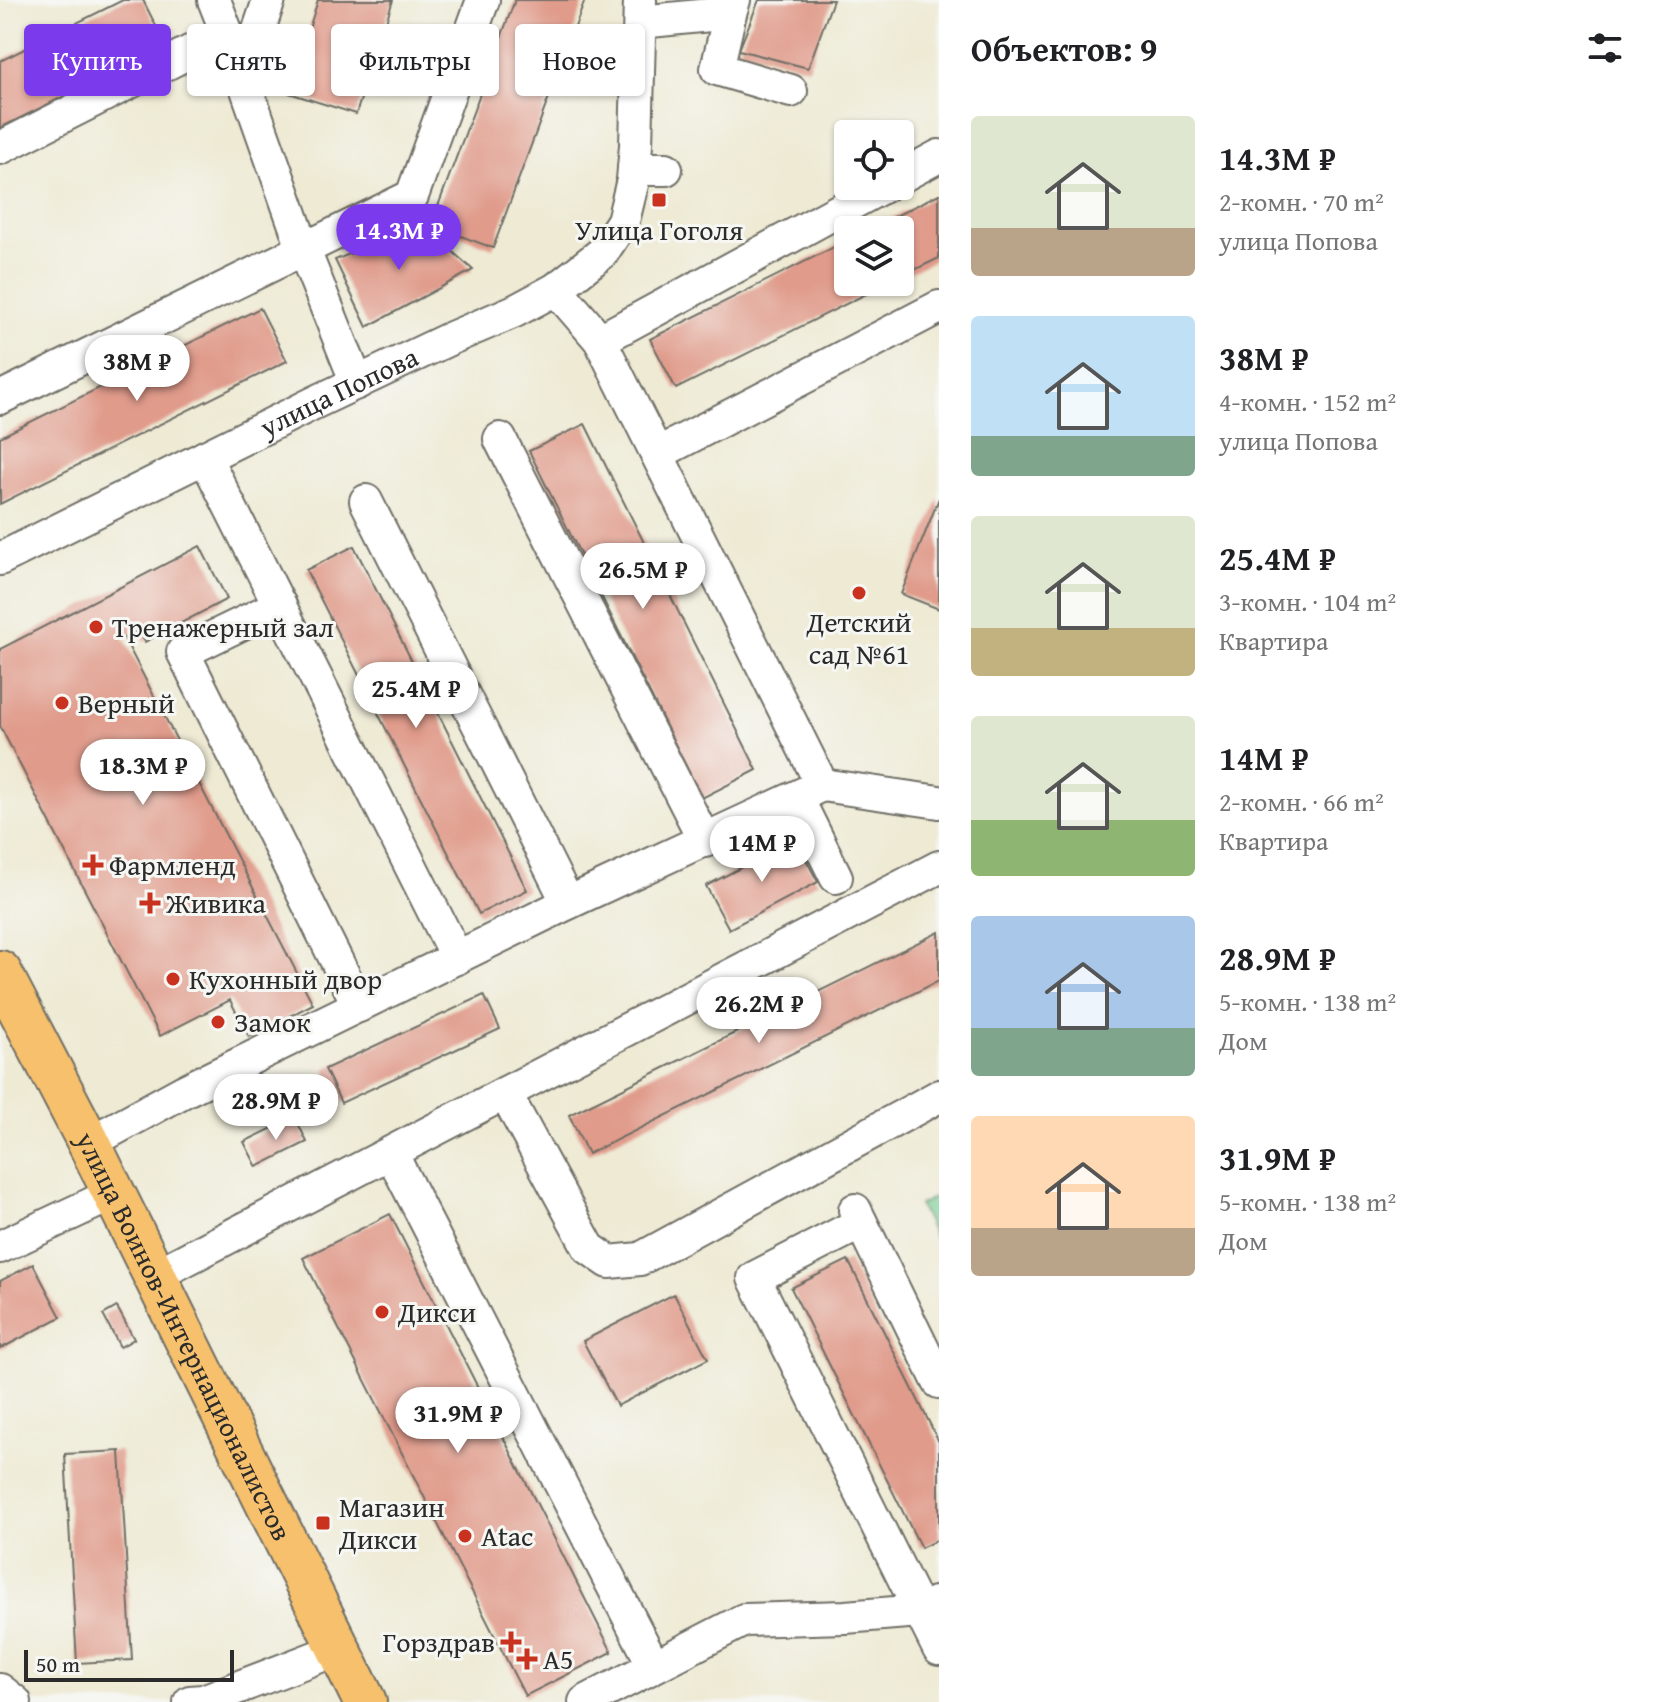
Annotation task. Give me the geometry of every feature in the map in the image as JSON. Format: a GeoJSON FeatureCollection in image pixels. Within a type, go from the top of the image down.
{"type":"FeatureCollection","features":[{"type":"Feature","properties":{"kind":"main road","name":"улица Воинов-Интернационалистов"},"geometry":{"type":"LineString","coordinates":[[0,972],[89,1143],[365,1702]]}},
{"type":"Feature","properties":{"kind":"street"},"geometry":{"type":"LineString","coordinates":[[214,0],[223,24]]}},
{"type":"Feature","properties":{"kind":"street"},"geometry":{"type":"LineString","coordinates":[[261,24],[269,0]]}},
{"type":"Feature","properties":{"kind":"street"},"geometry":{"type":"LineString","coordinates":[[0,398],[412,196],[483,0]]}},
{"type":"Feature","properties":{"kind":"street"},"geometry":{"type":"LineString","coordinates":[[666,169],[633,174],[640,11],[732,7],[717,69],[791,91]]}},
{"type":"Feature","properties":{"kind":"street"},"geometry":{"type":"LineString","coordinates":[[0,148],[187,53]]}},
{"type":"Feature","properties":{"kind":"street"},"geometry":{"type":"LineString","coordinates":[[250,96],[303,248],[357,383]]}},
{"type":"Feature","properties":{"kind":"street"},"geometry":{"type":"LineString","coordinates":[[914,169],[939,156]]}},
{"type":"Feature","properties":{"kind":"street","name":"улица Попова"},"geometry":{"type":"LineString","coordinates":[[0,559],[556,289],[602,253],[623,221],[633,174]]}},
{"type":"Feature","properties":{"kind":"street"},"geometry":{"type":"LineString","coordinates":[[600,340],[858,200]]}},
{"type":"Feature","properties":{"kind":"street"},"geometry":{"type":"LineString","coordinates":[[556,289],[600,340],[657,454],[810,792],[836,877]]}},
{"type":"Feature","properties":{"kind":"street"},"geometry":{"type":"LineString","coordinates":[[657,454],[939,307]]}},
{"type":"Feature","properties":{"kind":"street"},"geometry":{"type":"LineString","coordinates":[[500,439],[705,841]]}},
{"type":"Feature","properties":{"kind":"street"},"geometry":{"type":"LineString","coordinates":[[205,457],[457,958]]}},
{"type":"Feature","properties":{"kind":"street"},"geometry":{"type":"LineString","coordinates":[[366,501],[568,903]]}},
{"type":"Feature","properties":{"kind":"street"},"geometry":{"type":"LineString","coordinates":[[280,605],[183,652],[359,1006]]}},
{"type":"Feature","properties":{"kind":"street"},"geometry":{"type":"LineString","coordinates":[[89,1143],[184,1091],[568,903],[810,792],[939,802]]}},
{"type":"Feature","properties":{"kind":"street"},"geometry":{"type":"LineString","coordinates":[[154,1276],[939,867]]}},
{"type":"Feature","properties":{"kind":"street"},"geometry":{"type":"LineString","coordinates":[[505,1093],[589,1248],[609,1262],[640,1259],[939,1096]]}},
{"type":"Feature","properties":{"kind":"street"},"geometry":{"type":"LineString","coordinates":[[391,1153],[654,1666]]}},
{"type":"Feature","properties":{"kind":"street"},"geometry":{"type":"LineString","coordinates":[[0,1247],[113,1194]]}},
{"type":"Feature","properties":{"kind":"street"},"geometry":{"type":"LineString","coordinates":[[939,1382],[858,1216],[754,1278],[929,1606],[939,1649]]}},
{"type":"Feature","properties":{"kind":"street"},"geometry":{"type":"LineString","coordinates":[[585,1702],[744,1620],[845,1617],[929,1606]]}},
{"type":"Feature","properties":{"kind":"street"},"geometry":{"type":"LineString","coordinates":[[190,1702],[203,1701],[338,1649]]}},
{"type":"Feature","properties":{"kind":"street"},"geometry":{"type":"LineString","coordinates":[[0,1690],[15,1702]]}},
{"type":"Feature","properties":{"kind":"green space"},"geometry":{"type":"Polygon","coordinates":[[[939,1195],[939,1246],[919,1205],[939,1195]]]}},
{"type":"Feature","properties":{"kind":"building"},"geometry":{"type":"Polygon","coordinates":[[[123,0],[143,0],[155,24],[75,24],[123,0]]]}},
{"type":"Feature","properties":{"kind":"building"},"geometry":{"type":"Polygon","coordinates":[[[318,0],[393,0],[385,24],[331,24],[331,96],[362,96],[356,114],[299,96],[315,96],[315,24],[311,24],[318,0]]]}},
{"type":"Feature","properties":{"kind":"building"},"geometry":{"type":"Polygon","coordinates":[[[515,0],[585,0],[576,24],[515,24],[515,96],[549,96],[493,248],[431,225],[479,96],[499,96],[499,43],[515,0]]]}},
{"type":"Feature","properties":{"kind":"building"},"geometry":{"type":"Polygon","coordinates":[[[759,0],[833,0],[808,68],[739,50],[759,0]]]}},
{"type":"Feature","properties":{"kind":"building"},"geometry":{"type":"Polygon","coordinates":[[[24,49],[24,96],[65,96],[0,128],[0,61],[24,49]]]}},
{"type":"Feature","properties":{"kind":"building"},"geometry":{"type":"Polygon","coordinates":[[[939,194],[939,258],[914,270],[914,216],[896,216],[939,194]]]}},
{"type":"Feature","properties":{"kind":"building"},"geometry":{"type":"Polygon","coordinates":[[[422,224],[473,270],[367,327],[335,260],[422,224]]]}},
{"type":"Feature","properties":{"kind":"building"},"geometry":{"type":"Polygon","coordinates":[[[834,247],[834,296],[862,296],[676,389],[650,339],[834,247]]]}},
{"type":"Feature","properties":{"kind":"building"},"geometry":{"type":"Polygon","coordinates":[[[260,308],[287,361],[0,504],[0,437],[260,308]]]}},
{"type":"Feature","properties":{"kind":"building"},"geometry":{"type":"Polygon","coordinates":[[[585,424],[757,770],[702,798],[529,451],[585,424]]]}},
{"type":"Feature","properties":{"kind":"building"},"geometry":{"type":"Polygon","coordinates":[[[939,498],[939,609],[901,594],[939,498]]]}},
{"type":"Feature","properties":{"kind":"building"},"geometry":{"type":"Polygon","coordinates":[[[200,546],[227,599],[145,642],[139,630],[124,638],[313,1004],[249,1037],[230,1000],[160,1036],[0,726],[0,649],[200,546]]]}},
{"type":"Feature","properties":{"kind":"building"},"geometry":{"type":"Polygon","coordinates":[[[354,546],[527,890],[479,914],[306,570],[354,546]]]}},
{"type":"Feature","properties":{"kind":"building"},"geometry":{"type":"Polygon","coordinates":[[[795,839],[818,882],[729,929],[706,886],[795,839]]]}},
{"type":"Feature","properties":{"kind":"building"},"geometry":{"type":"Polygon","coordinates":[[[939,932],[939,981],[588,1154],[569,1115],[939,932]]]}},
{"type":"Feature","properties":{"kind":"building"},"geometry":{"type":"Polygon","coordinates":[[[484,995],[500,1029],[341,1103],[325,1069],[484,995]]]}},
{"type":"Feature","properties":{"kind":"building"},"geometry":{"type":"Polygon","coordinates":[[[295,1117],[307,1142],[257,1167],[244,1142],[295,1117]]]}},
{"type":"Feature","properties":{"kind":"building"},"geometry":{"type":"Polygon","coordinates":[[[390,1214],[612,1652],[525,1696],[303,1258],[390,1214]]]}},
{"type":"Feature","properties":{"kind":"building"},"geometry":{"type":"Polygon","coordinates":[[[848,1260],[939,1442],[939,1539],[921,1548],[791,1288],[848,1260]]]}},
{"type":"Feature","properties":{"kind":"building"},"geometry":{"type":"Polygon","coordinates":[[[33,1264],[61,1317],[0,1349],[0,1281],[33,1264]]]}},
{"type":"Feature","properties":{"kind":"building"},"geometry":{"type":"Polygon","coordinates":[[[674,1294],[708,1359],[617,1406],[583,1341],[674,1294]]]}},
{"type":"Feature","properties":{"kind":"building"},"geometry":{"type":"Polygon","coordinates":[[[117,1307],[134,1339],[120,1347],[103,1315],[117,1307]]]}},
{"type":"Feature","properties":{"kind":"building"},"geometry":{"type":"Polygon","coordinates":[[[120,1451],[132,1660],[77,1663],[65,1454],[120,1451]]]}},
{"type":"Feature","properties":{"kind":"place","name":"Улица Гоголя"},"geometry":{"type":"Point","coordinates":[659,200]}},
{"type":"Feature","properties":{"kind":"place","name":"Детский сад №61"},"geometry":{"type":"Point","coordinates":[859,593]}},
{"type":"Feature","properties":{"kind":"place","name":"Тренажерный зал"},"geometry":{"type":"Point","coordinates":[96,627]}},
{"type":"Feature","properties":{"kind":"place","name":"Верный"},"geometry":{"type":"Point","coordinates":[62,703]}},
{"type":"Feature","properties":{"kind":"place","name":"Фармленд"},"geometry":{"type":"Point","coordinates":[93,865]}},
{"type":"Feature","properties":{"kind":"place","name":"Живика"},"geometry":{"type":"Point","coordinates":[150,903]}},
{"type":"Feature","properties":{"kind":"place","name":"Кухонный двор"},"geometry":{"type":"Point","coordinates":[173,979]}},
{"type":"Feature","properties":{"kind":"place","name":"Замок"},"geometry":{"type":"Point","coordinates":[218,1022]}},
{"type":"Feature","properties":{"kind":"place","name":"Дикси"},"geometry":{"type":"Point","coordinates":[382,1312]}},
{"type":"Feature","properties":{"kind":"place","name":"Магазин Дикси"},"geometry":{"type":"Point","coordinates":[323,1523]}},
{"type":"Feature","properties":{"kind":"place","name":"Atac"},"geometry":{"type":"Point","coordinates":[465,1536]}},
{"type":"Feature","properties":{"kind":"place","name":"Горздрав"},"geometry":{"type":"Point","coordinates":[511,1642]}},
{"type":"Feature","properties":{"kind":"place","name":"А5"},"geometry":{"type":"Point","coordinates":[527,1659]}}]}
